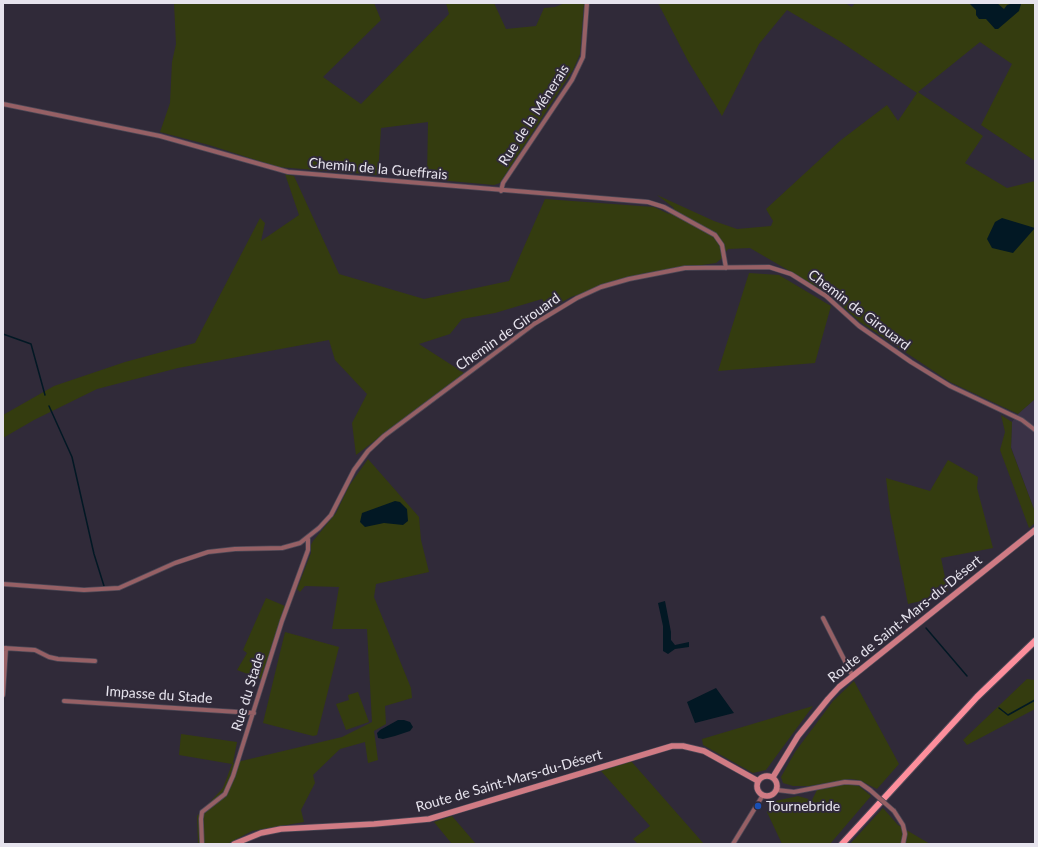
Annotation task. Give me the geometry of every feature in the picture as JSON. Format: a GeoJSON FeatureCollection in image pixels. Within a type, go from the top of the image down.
{"type":"FeatureCollection","features":[{"type":"Feature","properties":{"kind":"main road","name":"Route de Saint-Mars-du-Désert"},"geometry":{"type":"LineString","coordinates":[[773,777],[798,736],[812,717],[852,675],[1035,530]]}},
{"type":"Feature","properties":{"kind":"main road"},"geometry":{"type":"LineString","coordinates":[[842,844],[977,697],[1035,641]]}},
{"type":"Feature","properties":{"kind":"main road","name":"Route de Saint-Mars-du-Désert"},"geometry":{"type":"LineString","coordinates":[[234,844],[261,833],[281,829],[374,824],[429,819],[672,746],[683,746],[704,751],[758,781]]}},
{"type":"Feature","properties":{"kind":"main road"},"geometry":{"type":"LineString","coordinates":[[763,776],[773,777],[777,783],[777,790],[769,796],[763,795],[758,790],[758,781],[763,776]]}},
{"type":"Feature","properties":{"kind":"street","name":"Rue de la Ménerais"},"geometry":{"type":"LineString","coordinates":[[501,191],[503,183],[572,80],[583,57],[587,3]]}},
{"type":"Feature","properties":{"kind":"street","name":"Chemin de la Gueffrais"},"geometry":{"type":"LineString","coordinates":[[3,104],[160,136],[288,172],[501,191],[648,202],[657,204],[715,235],[722,245],[726,268]]}},
{"type":"Feature","properties":{"kind":"street","name":"Chemin de Girouard"},"geometry":{"type":"LineString","coordinates":[[3,584],[84,590],[119,588],[183,559],[222,550],[282,548],[300,543],[308,538],[331,515],[354,470],[368,451],[390,432],[553,311],[601,287],[629,279],[685,268],[769,267],[791,274],[822,294],[859,326],[910,362],[950,386],[1022,420],[1035,430]]}},
{"type":"Feature","properties":{"kind":"street","name":"Rue du Stade"},"geometry":{"type":"LineString","coordinates":[[202,844],[202,812],[225,794],[254,713],[282,621],[308,550],[308,538]]}},
{"type":"Feature","properties":{"kind":"street"},"geometry":{"type":"LineString","coordinates":[[823,618],[852,675]]}},
{"type":"Feature","properties":{"kind":"street"},"geometry":{"type":"LineString","coordinates":[[3,695],[5,648],[35,650],[49,657],[58,659],[95,661]]}},
{"type":"Feature","properties":{"kind":"street","name":"Impasse du Stade"},"geometry":{"type":"LineString","coordinates":[[64,701],[254,713]]}},
{"type":"Feature","properties":{"kind":"street"},"geometry":{"type":"LineString","coordinates":[[777,790],[794,792],[845,782],[860,783],[870,790],[899,817],[905,834],[903,844]]}},
{"type":"Feature","properties":{"kind":"street"},"geometry":{"type":"LineString","coordinates":[[733,844],[763,795]]}},
{"type":"Feature","properties":{"kind":"shaded area"},"geometry":{"type":"Polygon","coordinates":[[[1035,399],[1035,512],[1011,447],[1012,422],[1018,414],[1035,399]]]}},
{"type":"Feature","properties":{"kind":"green space"},"geometry":{"type":"Polygon","coordinates":[[[174,3],[374,3],[381,20],[323,77],[361,104],[449,14],[446,3],[494,3],[506,29],[536,26],[544,8],[555,7],[565,3],[584,3],[580,54],[573,70],[500,183],[494,185],[427,179],[428,122],[381,128],[378,175],[278,167],[209,145],[160,132],[170,103],[172,62],[176,44],[174,3]]]}},
{"type":"Feature","properties":{"kind":"green space"},"geometry":{"type":"Polygon","coordinates":[[[658,3],[845,3],[852,7],[855,3],[1035,3],[1035,161],[981,125],[1012,64],[980,42],[918,92],[983,136],[965,163],[1007,188],[1035,181],[1035,399],[1018,414],[950,382],[860,322],[829,294],[750,248],[728,249],[716,263],[645,273],[571,297],[548,310],[542,299],[495,313],[462,319],[450,334],[419,344],[464,373],[356,455],[352,423],[367,394],[335,360],[329,340],[178,368],[97,389],[34,420],[3,438],[3,415],[54,386],[125,362],[195,343],[260,218],[265,223],[261,241],[299,215],[285,174],[294,176],[339,274],[424,299],[509,281],[545,199],[654,207],[669,214],[674,208],[657,195],[714,221],[737,229],[771,226],[773,221],[766,209],[841,140],[887,105],[898,121],[917,93],[841,42],[787,10],[759,44],[722,116],[688,61],[658,3]]]}},
{"type":"Feature","properties":{"kind":"green space"},"geometry":{"type":"Polygon","coordinates":[[[749,273],[779,275],[831,306],[815,363],[718,371],[749,273]]]}},
{"type":"Feature","properties":{"kind":"green space"},"geometry":{"type":"Polygon","coordinates":[[[1001,415],[1012,422],[1011,448],[1035,512],[1035,523],[1029,528],[1000,450],[1005,432],[1001,415]]]}},
{"type":"Feature","properties":{"kind":"green space"},"geometry":{"type":"Polygon","coordinates":[[[368,459],[419,517],[421,540],[429,572],[376,584],[374,597],[411,688],[412,698],[385,706],[386,724],[374,731],[378,760],[368,763],[365,742],[340,749],[313,775],[315,783],[301,810],[304,822],[252,831],[227,844],[198,844],[197,816],[223,788],[232,764],[179,755],[181,734],[237,742],[233,763],[342,737],[372,722],[367,629],[332,629],[339,587],[305,586],[300,592],[297,589],[311,553],[311,545],[313,541],[336,513],[349,486],[368,459]]]}},
{"type":"Feature","properties":{"kind":"green space"},"geometry":{"type":"Polygon","coordinates":[[[948,460],[978,477],[977,488],[993,548],[941,558],[948,592],[934,598],[908,604],[890,512],[886,478],[930,491],[948,460]]]}},
{"type":"Feature","properties":{"kind":"green space"},"geometry":{"type":"Polygon","coordinates":[[[266,598],[285,606],[261,679],[237,670],[247,653],[243,650],[266,598]]]}},
{"type":"Feature","properties":{"kind":"green space"},"geometry":{"type":"Polygon","coordinates":[[[285,632],[339,647],[317,735],[313,736],[263,723],[285,632]]]}},
{"type":"Feature","properties":{"kind":"green space"},"geometry":{"type":"Polygon","coordinates":[[[1027,679],[1035,680],[1035,709],[967,745],[963,740],[1027,679]]]}},
{"type":"Feature","properties":{"kind":"green space"},"geometry":{"type":"Polygon","coordinates":[[[854,681],[899,764],[877,789],[859,780],[850,779],[809,786],[793,786],[783,783],[781,777],[795,752],[833,701],[854,681]]]}},
{"type":"Feature","properties":{"kind":"green space"},"geometry":{"type":"Polygon","coordinates":[[[358,692],[369,722],[346,730],[336,704],[349,700],[348,695],[358,692]]]}},
{"type":"Feature","properties":{"kind":"green space"},"geometry":{"type":"Polygon","coordinates":[[[813,706],[766,770],[753,773],[703,745],[702,739],[813,706]]]}},
{"type":"Feature","properties":{"kind":"green space"},"geometry":{"type":"Polygon","coordinates":[[[631,761],[704,844],[638,844],[633,839],[650,826],[601,771],[631,761]]]}},
{"type":"Feature","properties":{"kind":"green space"},"geometry":{"type":"Polygon","coordinates":[[[845,784],[859,786],[871,796],[830,844],[782,844],[767,812],[775,801],[798,796],[812,800],[817,790],[845,784]]]}},
{"type":"Feature","properties":{"kind":"green space"},"geometry":{"type":"Polygon","coordinates":[[[883,808],[898,825],[930,844],[850,844],[883,808]]]}},
{"type":"Feature","properties":{"kind":"green space"},"geometry":{"type":"Polygon","coordinates":[[[452,816],[476,844],[452,844],[434,822],[452,816]]]}},
{"type":"Feature","properties":{"kind":"water"},"geometry":{"type":"Polygon","coordinates":[[[969,3],[997,3],[1004,9],[1007,5],[1013,3],[1021,4],[1019,11],[998,29],[995,29],[986,19],[979,19],[976,15],[976,10],[969,3]]]}},
{"type":"Feature","properties":{"kind":"water"},"geometry":{"type":"Polygon","coordinates":[[[1002,218],[1035,228],[1013,253],[992,248],[987,239],[995,222],[1002,218]]]}},
{"type":"Feature","properties":{"kind":"water"},"geometry":{"type":"Polygon","coordinates":[[[395,501],[400,502],[407,509],[408,521],[403,525],[384,523],[365,527],[360,522],[362,513],[395,501]]]}},
{"type":"Feature","properties":{"kind":"water"},"geometry":{"type":"Polygon","coordinates":[[[665,601],[671,632],[671,640],[675,645],[689,642],[689,647],[675,649],[668,654],[663,651],[663,626],[658,603],[665,601]]]}},
{"type":"Feature","properties":{"kind":"water"},"geometry":{"type":"Polygon","coordinates":[[[716,688],[734,713],[695,723],[687,702],[716,688]]]}},
{"type":"Feature","properties":{"kind":"water"},"geometry":{"type":"Polygon","coordinates":[[[398,720],[410,722],[413,727],[410,731],[395,736],[383,739],[378,738],[377,733],[380,730],[398,720]]]}},
{"type":"Feature","properties":{"kind":"waterway"},"geometry":{"type":"LineString","coordinates":[[3,334],[31,344],[45,395]]}},
{"type":"Feature","properties":{"kind":"waterway"},"geometry":{"type":"LineString","coordinates":[[49,406],[72,457],[94,554],[104,586]]}},
{"type":"Feature","properties":{"kind":"waterway"},"geometry":{"type":"LineString","coordinates":[[926,628],[967,676]]}},
{"type":"Feature","properties":{"kind":"waterway"},"geometry":{"type":"LineString","coordinates":[[999,708],[1008,715],[1035,700]]}},
{"type":"Feature","properties":{"kind":"place","name":"Tournebride"},"geometry":{"type":"Point","coordinates":[758,806]}}]}
